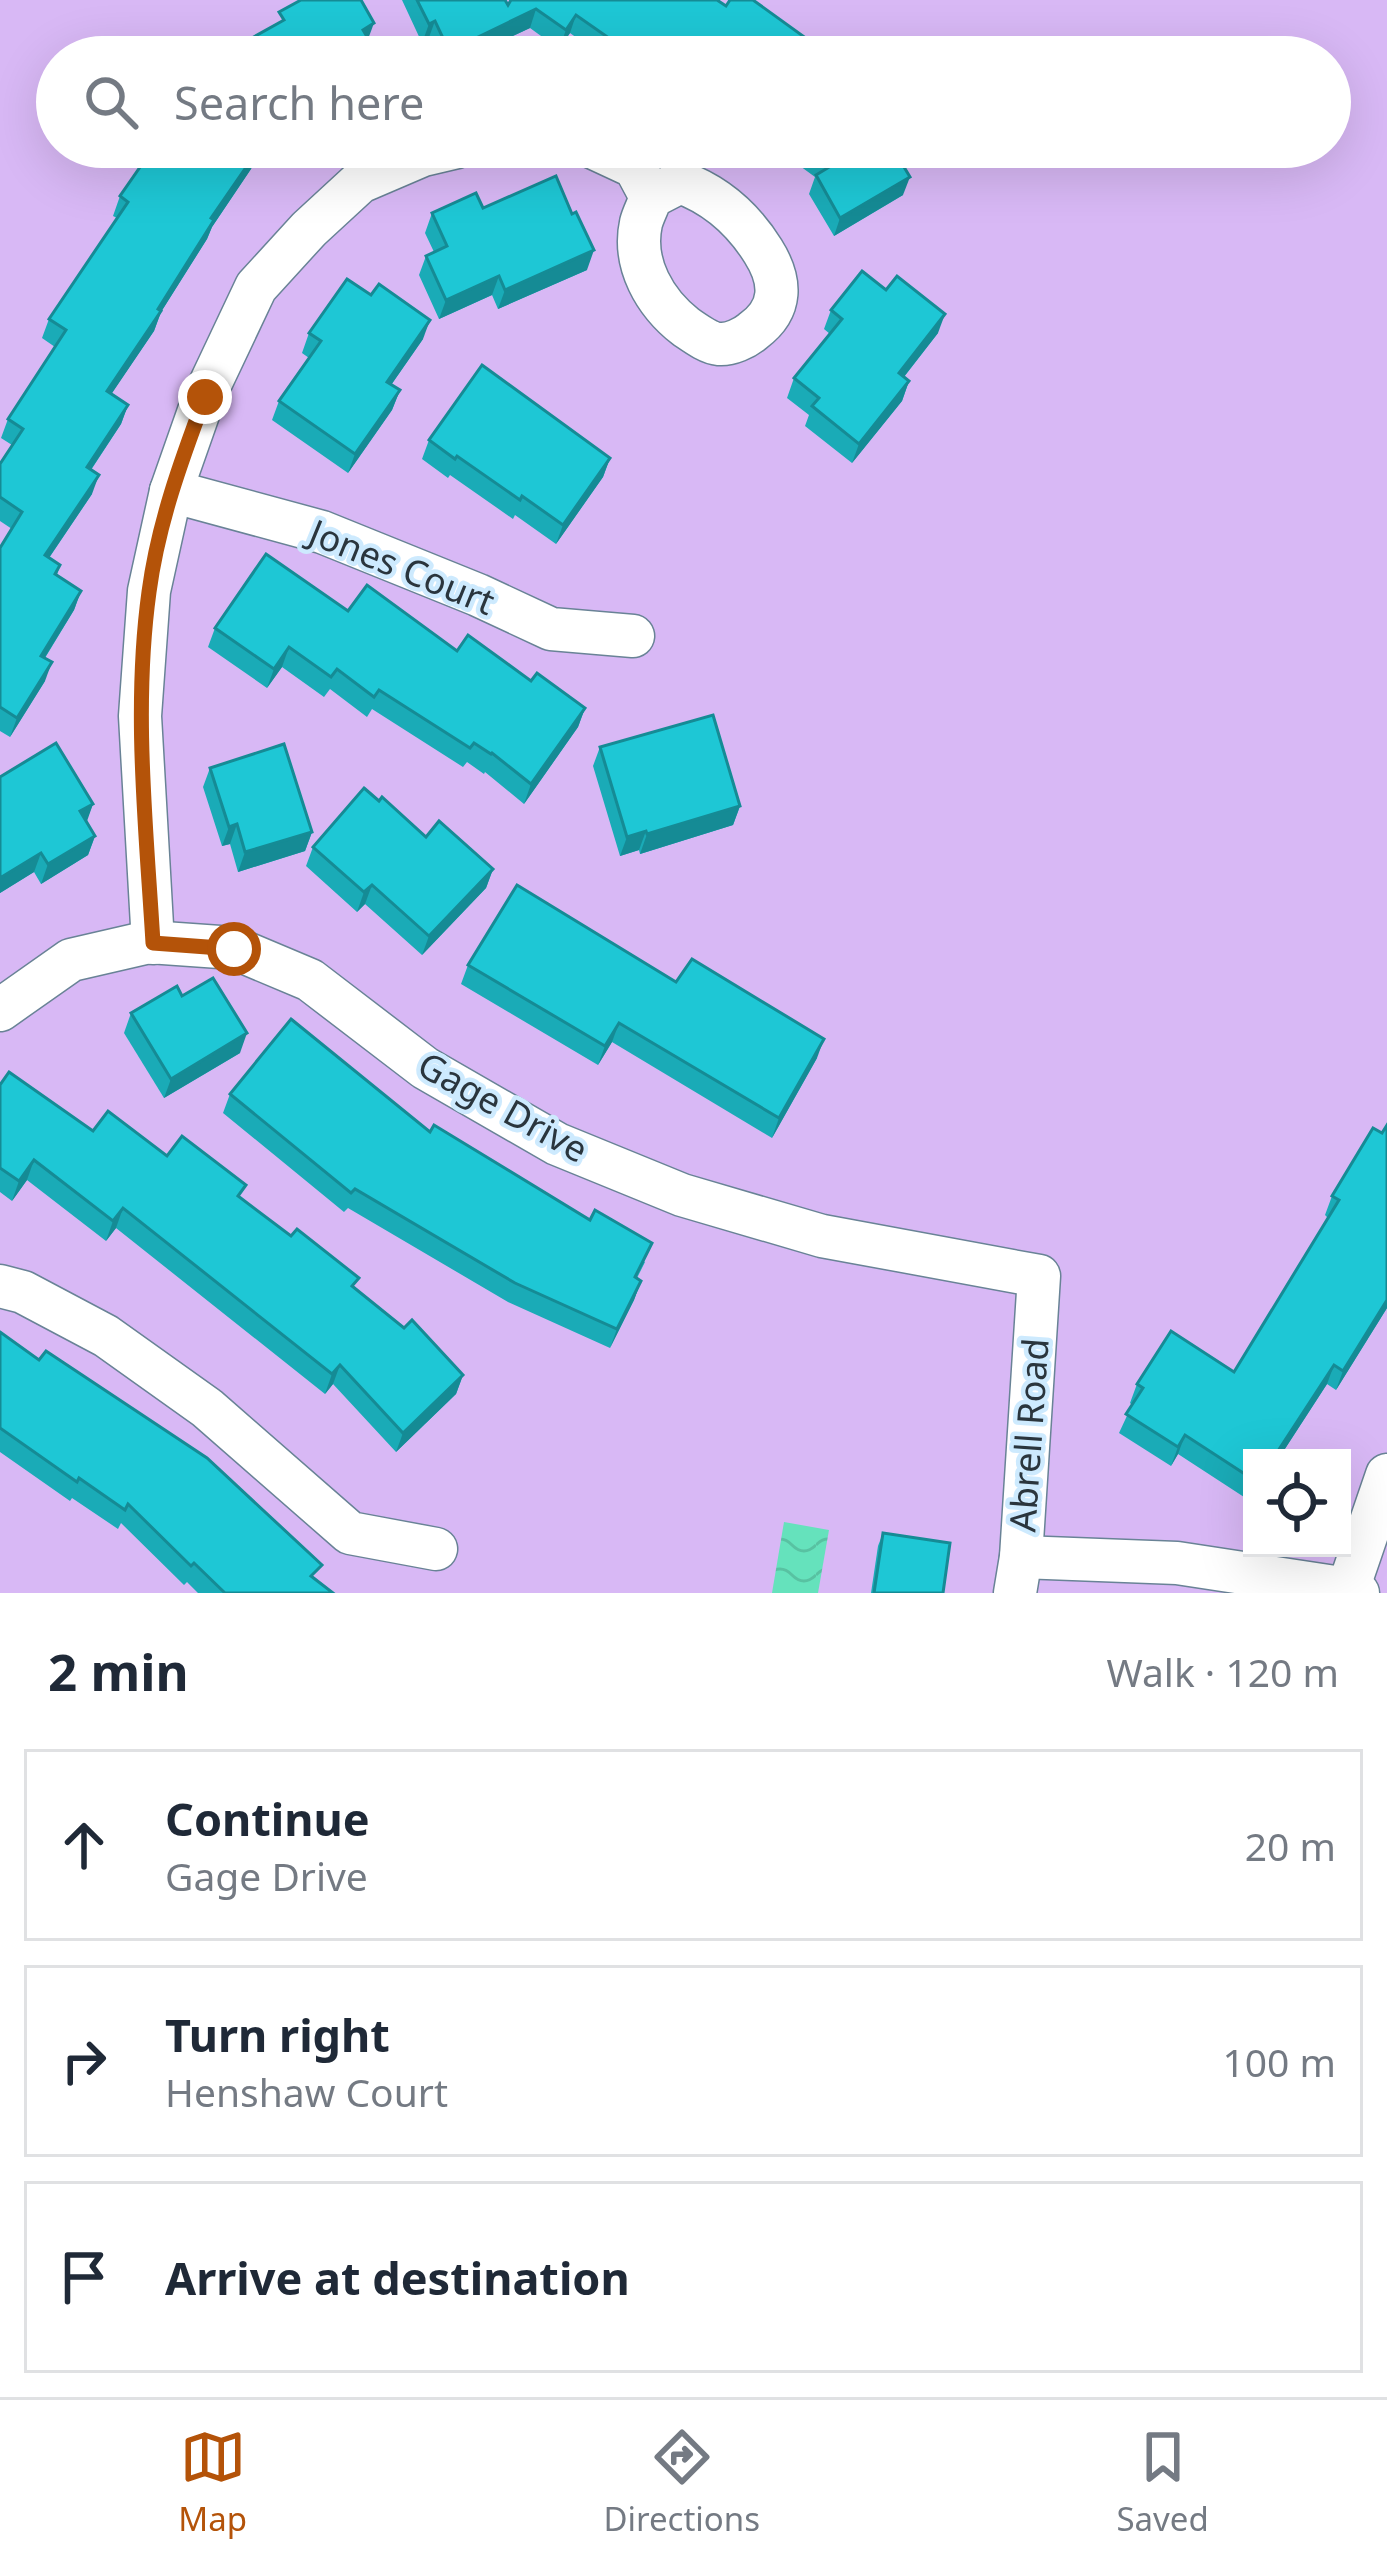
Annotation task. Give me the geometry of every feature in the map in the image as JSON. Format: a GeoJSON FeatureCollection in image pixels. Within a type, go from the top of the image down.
{"type":"FeatureCollection","features":[{"type":"Feature","properties":{"kind":"street"},"geometry":{"type":"LineString","coordinates":[[153,943],[140,716],[149,591],[170,491],[205,397],[256,287],[360,182],[392,168]]}},
{"type":"Feature","properties":{"kind":"street"},"geometry":{"type":"LineString","coordinates":[[636,168],[651,197]]}},
{"type":"Feature","properties":{"kind":"street","name":"Jones Court"},"geometry":{"type":"LineString","coordinates":[[170,491],[322,532],[551,629],[633,636]]}},
{"type":"Feature","properties":{"kind":"street","name":"Gage Drive"},"geometry":{"type":"LineString","coordinates":[[0,1010],[71,960],[153,943],[234,949],[310,980],[425,1068],[557,1144],[682,1195],[822,1236],[1039,1276]]}},
{"type":"Feature","properties":{"kind":"street","name":"Abrell Road"},"geometry":{"type":"LineString","coordinates":[[1018,1575],[1039,1276]]}},
{"type":"Feature","properties":{"kind":"street"},"geometry":{"type":"LineString","coordinates":[[0,1286],[23,1292],[106,1336],[207,1408],[350,1533],[436,1549]]}},
{"type":"Feature","properties":{"kind":"street"},"geometry":{"type":"LineString","coordinates":[[1018,1575],[1177,1563],[1353,1591],[1387,1475]]}},
{"type":"Feature","properties":{"kind":"shaded area"},"geometry":{"type":"Polygon","coordinates":[[[0,0],[1387,0],[1387,1593],[0,1593],[0,0]]]}},
{"type":"Feature","properties":{"kind":"water"},"geometry":{"type":"Polygon","coordinates":[[[784,1522],[829,1530],[818,1593],[772,1593],[784,1522]]]}},
{"type":"Feature","properties":{"kind":"building"},"geometry":{"type":"Polygon","coordinates":[[[301,0],[361,0],[374,23],[363,30],[367,36],[255,36],[284,20],[279,12],[301,0]]]}},
{"type":"Feature","properties":{"kind":"building"},"geometry":{"type":"Polygon","coordinates":[[[417,0],[505,0],[508,5],[511,0],[717,0],[726,6],[730,0],[753,0],[803,36],[606,36],[576,15],[566,30],[536,9],[480,36],[442,36],[435,21],[429,24],[417,0]]]}},
{"type":"Feature","properties":{"kind":"building"},"geometry":{"type":"Polygon","coordinates":[[[139,168],[246,168],[211,218],[161,311],[107,391],[128,405],[87,467],[99,475],[45,555],[60,565],[55,574],[81,591],[41,656],[52,662],[17,718],[0,707],[0,548],[22,512],[0,497],[0,464],[23,429],[8,419],[66,330],[49,319],[128,202],[120,196],[139,168]]]}},
{"type":"Feature","properties":{"kind":"building"},"geometry":{"type":"Polygon","coordinates":[[[828,168],[905,168],[910,177],[840,218],[816,175],[828,168]]]}},
{"type":"Feature","properties":{"kind":"building"},"geometry":{"type":"Polygon","coordinates":[[[556,176],[594,250],[505,290],[499,276],[446,300],[426,256],[447,246],[432,213],[476,193],[483,208],[556,176]]]}},
{"type":"Feature","properties":{"kind":"building"},"geometry":{"type":"Polygon","coordinates":[[[862,271],[886,290],[897,276],[945,314],[899,373],[909,381],[859,444],[812,406],[819,398],[794,378],[842,319],[831,310],[862,271]]]}},
{"type":"Feature","properties":{"kind":"building"},"geometry":{"type":"Polygon","coordinates":[[[347,279],[371,295],[379,284],[430,320],[387,382],[400,390],[355,454],[279,401],[321,341],[309,333],[347,279]]]}},
{"type":"Feature","properties":{"kind":"building"},"geometry":{"type":"Polygon","coordinates":[[[482,365],[610,458],[563,525],[429,440],[482,365]]]}},
{"type":"Feature","properties":{"kind":"building"},"geometry":{"type":"Polygon","coordinates":[[[266,554],[348,611],[367,585],[457,651],[468,635],[531,681],[537,673],[585,708],[531,784],[492,753],[474,743],[470,748],[379,690],[374,697],[337,669],[331,677],[289,647],[274,669],[215,628],[266,554]]]}},
{"type":"Feature","properties":{"kind":"building"},"geometry":{"type":"Polygon","coordinates":[[[713,715],[740,806],[627,837],[600,747],[713,715]]]}},
{"type":"Feature","properties":{"kind":"building"},"geometry":{"type":"Polygon","coordinates":[[[56,743],[93,804],[80,811],[95,836],[48,864],[41,853],[0,878],[0,777],[56,743]]]}},
{"type":"Feature","properties":{"kind":"building"},"geometry":{"type":"Polygon","coordinates":[[[284,744],[312,832],[245,852],[237,824],[229,827],[210,768],[284,744]]]}},
{"type":"Feature","properties":{"kind":"building"},"geometry":{"type":"Polygon","coordinates":[[[364,788],[379,801],[382,797],[426,837],[439,821],[493,869],[429,936],[372,885],[364,892],[313,847],[364,788]]]}},
{"type":"Feature","properties":{"kind":"building"},"geometry":{"type":"Polygon","coordinates":[[[517,885],[676,982],[692,959],[824,1039],[779,1118],[619,1023],[605,1046],[468,965],[517,885]]]}},
{"type":"Feature","properties":{"kind":"building"},"geometry":{"type":"Polygon","coordinates":[[[213,978],[247,1033],[171,1079],[131,1013],[177,986],[182,996],[213,978]]]}},
{"type":"Feature","properties":{"kind":"building"},"geometry":{"type":"Polygon","coordinates":[[[291,1019],[430,1132],[434,1125],[590,1220],[595,1210],[652,1243],[635,1277],[641,1281],[617,1329],[515,1283],[355,1189],[351,1193],[230,1094],[291,1019]]]}},
{"type":"Feature","properties":{"kind":"building"},"geometry":{"type":"Polygon","coordinates":[[[9,1072],[93,1131],[108,1111],[167,1156],[182,1136],[246,1185],[238,1196],[291,1236],[297,1229],[359,1278],[352,1286],[404,1328],[412,1320],[463,1375],[403,1433],[340,1365],[332,1374],[123,1208],[113,1221],[34,1160],[19,1181],[0,1168],[0,1085],[9,1072]]]}},
{"type":"Feature","properties":{"kind":"building"},"geometry":{"type":"Polygon","coordinates":[[[1387,1125],[1387,1300],[1343,1371],[1334,1365],[1279,1449],[1243,1449],[1243,1473],[1185,1435],[1178,1447],[1126,1414],[1143,1388],[1137,1384],[1171,1331],[1234,1372],[1339,1200],[1332,1196],[1373,1128],[1382,1133],[1387,1125]]]}},
{"type":"Feature","properties":{"kind":"building"},"geometry":{"type":"Polygon","coordinates":[[[0,1332],[39,1360],[46,1351],[207,1458],[322,1565],[311,1576],[333,1593],[225,1593],[128,1504],[125,1510],[79,1478],[77,1482],[0,1428],[0,1332]]]}},
{"type":"Feature","properties":{"kind":"building"},"geometry":{"type":"Polygon","coordinates":[[[883,1533],[950,1543],[943,1593],[874,1593],[883,1533]]]}},
{"type":"Feature","properties":{"kind":"route"},"geometry":{"type":"LineString","coordinates":[[205,397],[170,491],[149,591],[140,716],[153,943],[234,949]]}}]}
